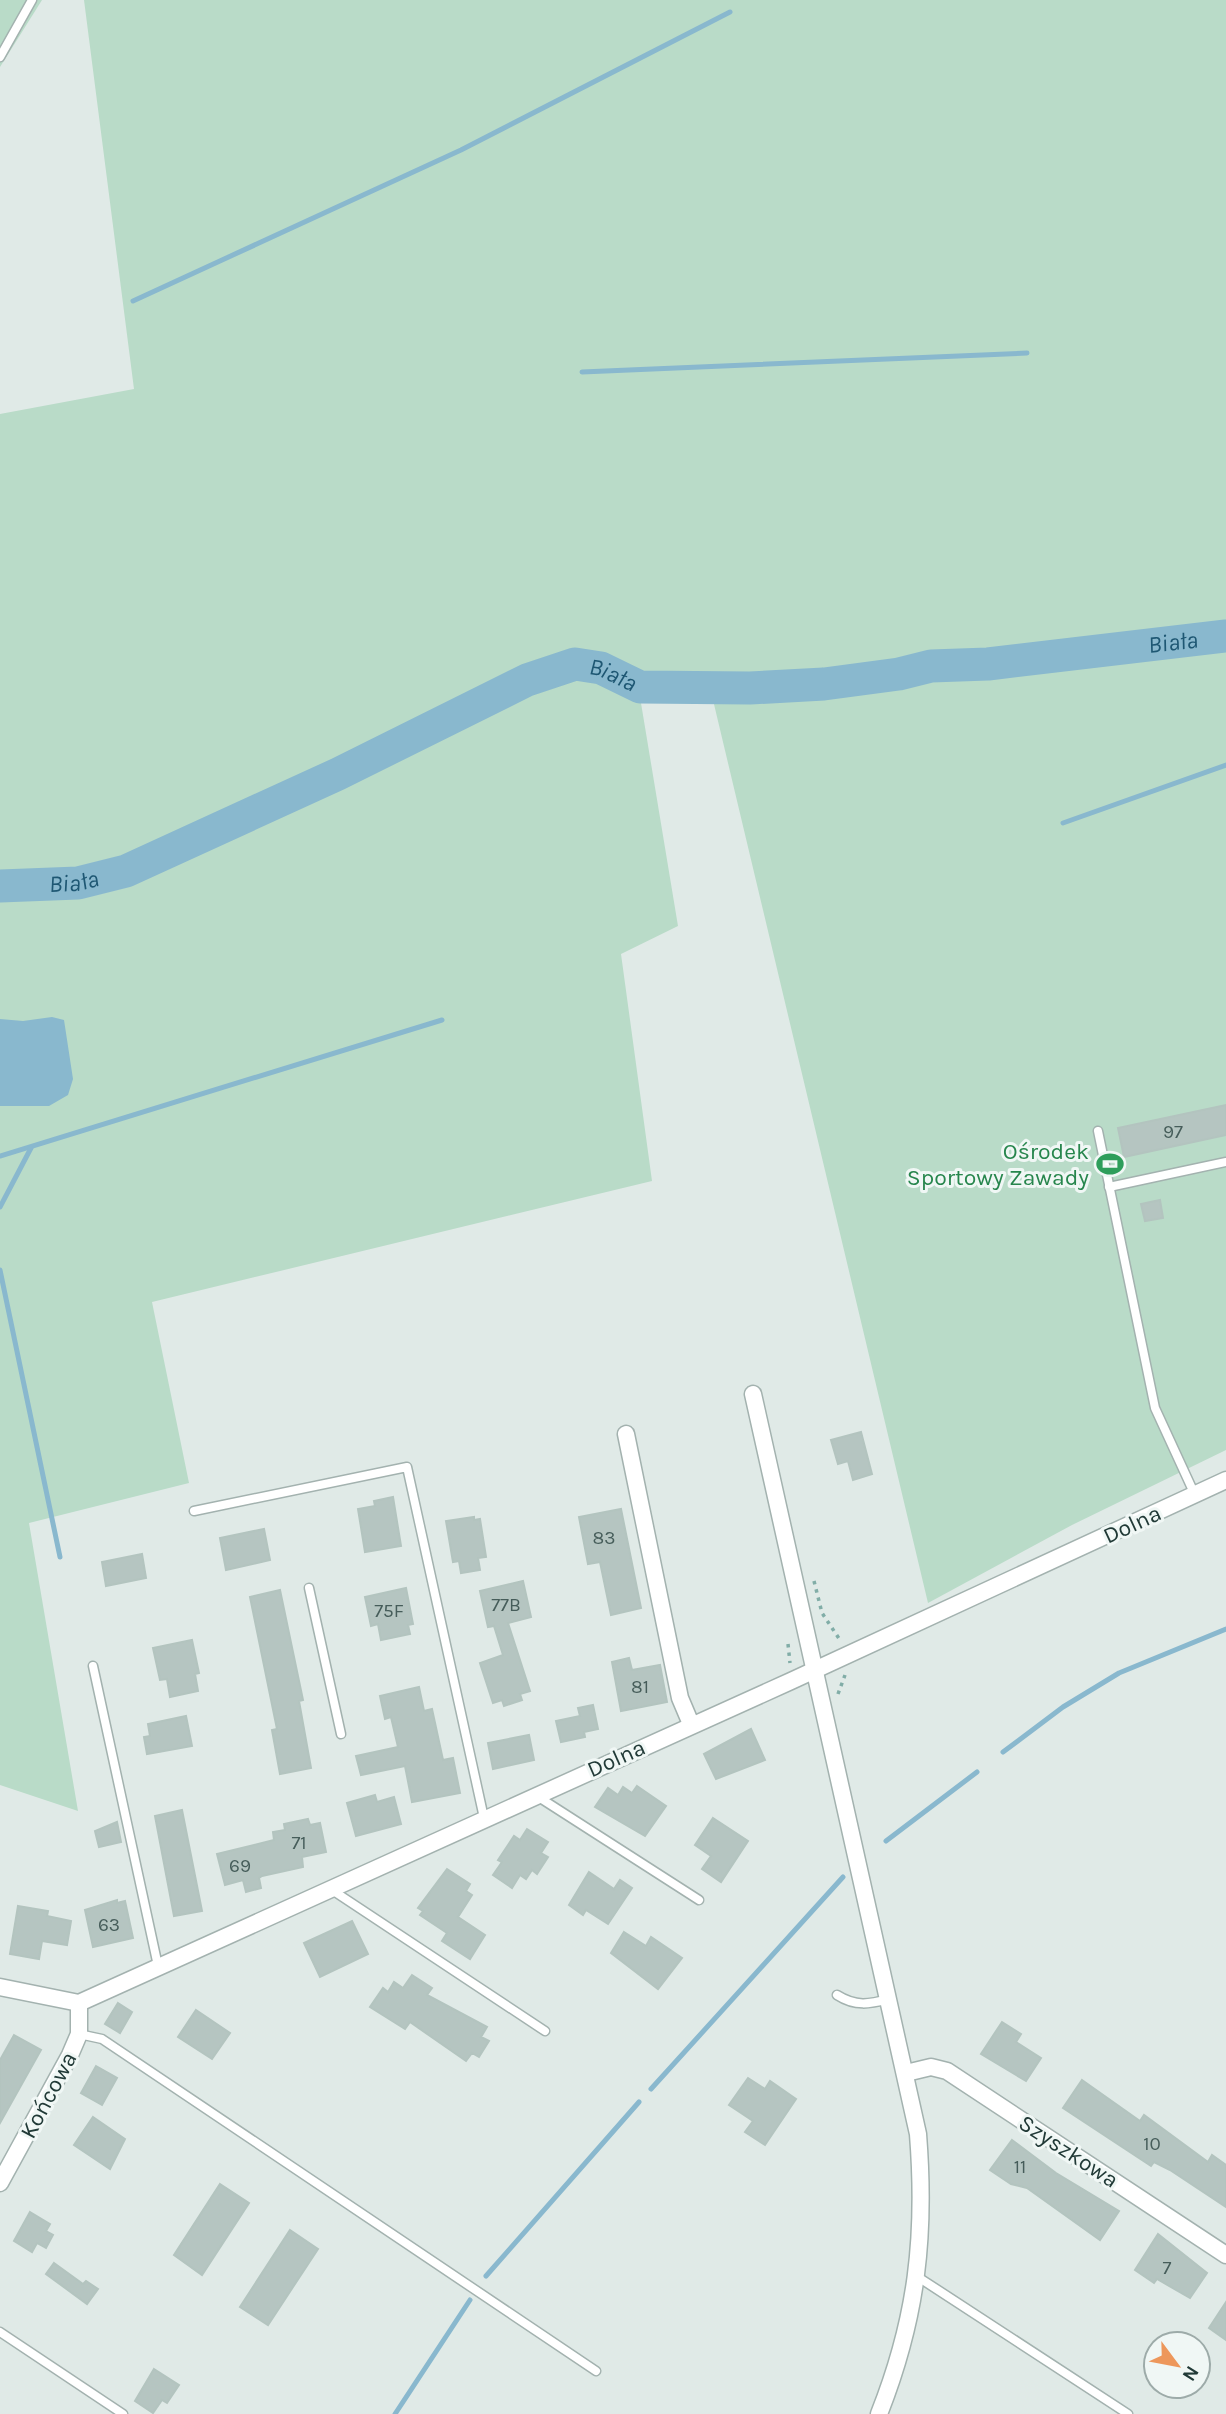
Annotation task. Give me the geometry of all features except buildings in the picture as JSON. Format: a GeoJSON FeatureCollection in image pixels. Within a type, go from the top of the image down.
{"type":"FeatureCollection","features":[{"type":"Feature","properties":{"kind":"street"},"geometry":{"type":"LineString","coordinates":[[753,1394],[918,2134],[922,2184],[918,2277],[894,2377],[879,2414]]}},
{"type":"Feature","properties":{"kind":"street"},"geometry":{"type":"LineString","coordinates":[[626,1434],[680,1698],[691,1724]]}},
{"type":"Feature","properties":{"kind":"street","name":"Dolna"},"geometry":{"type":"LineString","coordinates":[[79,2003],[1226,1480]]}},
{"type":"Feature","properties":{"kind":"street"},"geometry":{"type":"LineString","coordinates":[[0,1987],[79,2003]]}},
{"type":"Feature","properties":{"kind":"street","name":"Końcowa"},"geometry":{"type":"LineString","coordinates":[[0,2183],[71,2055],[79,2034],[79,2003]]}},
{"type":"Feature","properties":{"kind":"street","name":"Szyszkowa"},"geometry":{"type":"LineString","coordinates":[[906,2073],[931,2067],[947,2071],[1226,2255]]}},
{"type":"Feature","properties":{"kind":"lane"},"geometry":{"type":"LineString","coordinates":[[0,57],[32,0]]}},
{"type":"Feature","properties":{"kind":"lane"},"geometry":{"type":"LineString","coordinates":[[1098,1131],[1155,1408],[1195,1495]]}},
{"type":"Feature","properties":{"kind":"lane"},"geometry":{"type":"LineString","coordinates":[[1109,1187],[1226,1162]]}},
{"type":"Feature","properties":{"kind":"lane"},"geometry":{"type":"LineString","coordinates":[[194,1511],[407,1467],[484,1818]]}},
{"type":"Feature","properties":{"kind":"lane"},"geometry":{"type":"LineString","coordinates":[[309,1588],[341,1734]]}},
{"type":"Feature","properties":{"kind":"lane"},"geometry":{"type":"LineString","coordinates":[[93,1666],[158,1966]]}},
{"type":"Feature","properties":{"kind":"lane"},"geometry":{"type":"LineString","coordinates":[[534,1794],[699,1900]]}},
{"type":"Feature","properties":{"kind":"lane"},"geometry":{"type":"LineString","coordinates":[[332,1889],[545,2031]]}},
{"type":"Feature","properties":{"kind":"lane"},"geometry":{"type":"LineString","coordinates":[[837,1995],[850,2003],[862,2005],[890,1999]]}},
{"type":"Feature","properties":{"kind":"lane"},"geometry":{"type":"LineString","coordinates":[[79,2034],[102,2039],[596,2371]]}},
{"type":"Feature","properties":{"kind":"lane"},"geometry":{"type":"LineString","coordinates":[[918,2277],[1128,2414]]}},
{"type":"Feature","properties":{"kind":"lane"},"geometry":{"type":"LineString","coordinates":[[0,2332],[123,2414]]}},
{"type":"Feature","properties":{"kind":"path"},"geometry":{"type":"LineString","coordinates":[[813,1575],[822,1613],[847,1654],[850,1668],[840,1682],[839,1702]]}},
{"type":"Feature","properties":{"kind":"path"},"geometry":{"type":"LineString","coordinates":[[788,1644],[791,1659],[788,1668]]}},
{"type":"Feature","properties":{"kind":"green space"},"geometry":{"type":"Polygon","coordinates":[[[0,0],[42,0],[0,67],[0,0]]]}},
{"type":"Feature","properties":{"kind":"green space"},"geometry":{"type":"Polygon","coordinates":[[[84,0],[1226,0],[1226,1450],[1072,1525],[928,1603],[713,700],[641,703],[678,926],[621,954],[652,1181],[152,1302],[189,1483],[29,1523],[78,1811],[0,1785],[0,414],[134,389],[84,0]]]}},
{"type":"Feature","properties":{"kind":"water"},"geometry":{"type":"Polygon","coordinates":[[[52,1017],[64,1020],[73,1079],[68,1095],[49,1106],[0,1106],[0,1019],[23,1021],[52,1017]]]}},
{"type":"Feature","properties":{"kind":"waterway"},"geometry":{"type":"LineString","coordinates":[[133,301],[461,150],[730,12]]}},
{"type":"Feature","properties":{"kind":"waterway"},"geometry":{"type":"LineString","coordinates":[[582,372],[1027,353]]}},
{"type":"Feature","properties":{"kind":"waterway","name":"Biała"},"geometry":{"type":"LineString","coordinates":[[0,886],[78,883],[126,871],[338,774],[527,680],[575,664],[601,668],[640,687],[750,688],[824,684],[899,674],[931,666],[988,664],[1226,636]]}},
{"type":"Feature","properties":{"kind":"waterway"},"geometry":{"type":"LineString","coordinates":[[1063,823],[1226,765]]}},
{"type":"Feature","properties":{"kind":"waterway"},"geometry":{"type":"LineString","coordinates":[[0,1156],[442,1020]]}},
{"type":"Feature","properties":{"kind":"waterway"},"geometry":{"type":"LineString","coordinates":[[0,1207],[31,1148]]}},
{"type":"Feature","properties":{"kind":"waterway"},"geometry":{"type":"LineString","coordinates":[[0,1270],[60,1557]]}},
{"type":"Feature","properties":{"kind":"waterway"},"geometry":{"type":"LineString","coordinates":[[1003,1752],[1063,1707],[1119,1673],[1226,1629]]}},
{"type":"Feature","properties":{"kind":"waterway"},"geometry":{"type":"LineString","coordinates":[[886,1841],[977,1772]]}},
{"type":"Feature","properties":{"kind":"waterway"},"geometry":{"type":"LineString","coordinates":[[651,2089],[843,1877]]}},
{"type":"Feature","properties":{"kind":"waterway"},"geometry":{"type":"LineString","coordinates":[[486,2276],[639,2102]]}},
{"type":"Feature","properties":{"kind":"waterway"},"geometry":{"type":"LineString","coordinates":[[395,2414],[470,2300]]}},
{"type":"Feature","properties":{"kind":"place","name":"Ośrodek Sportowy Zawady"},"geometry":{"type":"Point","coordinates":[1110,1164]}}]}
